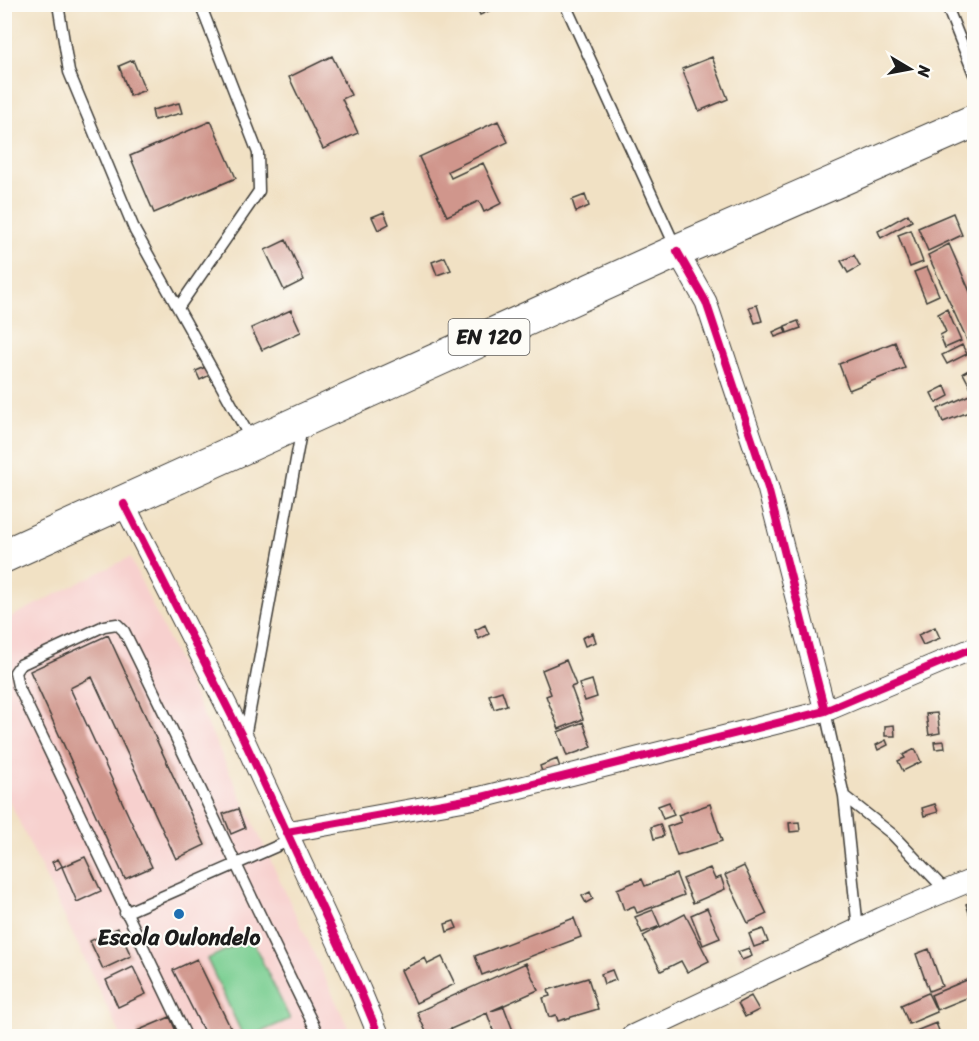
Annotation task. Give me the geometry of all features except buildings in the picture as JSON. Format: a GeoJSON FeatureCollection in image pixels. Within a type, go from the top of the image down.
{"type":"FeatureCollection","features":[{"type":"Feature","properties":{"kind":"main road","name":"EN 120"},"geometry":{"type":"LineString","coordinates":[[4,556],[124,504],[677,251],[975,121]]}},
{"type":"Feature","properties":{"kind":"street"},"geometry":{"type":"LineString","coordinates":[[677,251],[706,302],[768,488],[825,711]]}},
{"type":"Feature","properties":{"kind":"street"},"geometry":{"type":"LineString","coordinates":[[124,504],[244,740],[360,990],[379,1036]]}},
{"type":"Feature","properties":{"kind":"street"},"geometry":{"type":"LineString","coordinates":[[289,836],[482,797],[825,711],[975,648]]}},
{"type":"Feature","properties":{"kind":"street"},"geometry":{"type":"LineString","coordinates":[[632,1036],[858,929],[975,879]]}},
{"type":"Feature","properties":{"kind":"lane"},"geometry":{"type":"LineString","coordinates":[[58,4],[69,72],[135,231],[254,444]]}},
{"type":"Feature","properties":{"kind":"lane"},"geometry":{"type":"LineString","coordinates":[[178,308],[259,191],[258,153],[200,4]]}},
{"type":"Feature","properties":{"kind":"lane"},"geometry":{"type":"LineString","coordinates":[[566,4],[677,251]]}},
{"type":"Feature","properties":{"kind":"lane"},"geometry":{"type":"LineString","coordinates":[[946,4],[975,74]]}},
{"type":"Feature","properties":{"kind":"lane"},"geometry":{"type":"LineString","coordinates":[[244,740],[303,422]]}},
{"type":"Feature","properties":{"kind":"lane"},"geometry":{"type":"LineString","coordinates":[[186,1036],[125,914],[18,686],[15,672],[20,665],[104,626],[117,624],[124,631],[174,733],[234,865],[319,1036]]}},
{"type":"Feature","properties":{"kind":"lane"},"geometry":{"type":"LineString","coordinates":[[825,711],[844,796],[858,929]]}},
{"type":"Feature","properties":{"kind":"lane"},"geometry":{"type":"LineString","coordinates":[[844,796],[892,834],[946,891]]}},
{"type":"Feature","properties":{"kind":"lane"},"geometry":{"type":"LineString","coordinates":[[125,914],[234,865],[289,836]]}},
{"type":"Feature","properties":{"kind":"shaded area","name":"Escola Oulondelo"},"geometry":{"type":"Polygon","coordinates":[[[130,557],[352,1036],[121,1036],[5,792],[5,620],[130,557]]]}},
{"type":"Feature","properties":{"kind":"green space"},"geometry":{"type":"Polygon","coordinates":[[[251,938],[290,1019],[252,1036],[243,1036],[207,959],[251,938]]]}},
{"type":"Feature","properties":{"kind":"cycle path"},"geometry":{"type":"LineString","coordinates":[[677,251],[706,302],[768,488],[825,711]]}},
{"type":"Feature","properties":{"kind":"cycle path"},"geometry":{"type":"LineString","coordinates":[[124,504],[244,740],[360,990],[379,1036]]}},
{"type":"Feature","properties":{"kind":"cycle path"},"geometry":{"type":"LineString","coordinates":[[287,832],[482,797],[825,711],[974,648]]}},
{"type":"Feature","properties":{"kind":"place","name":"Escola Oulondelo"},"geometry":{"type":"Point","coordinates":[179,914]}}]}
